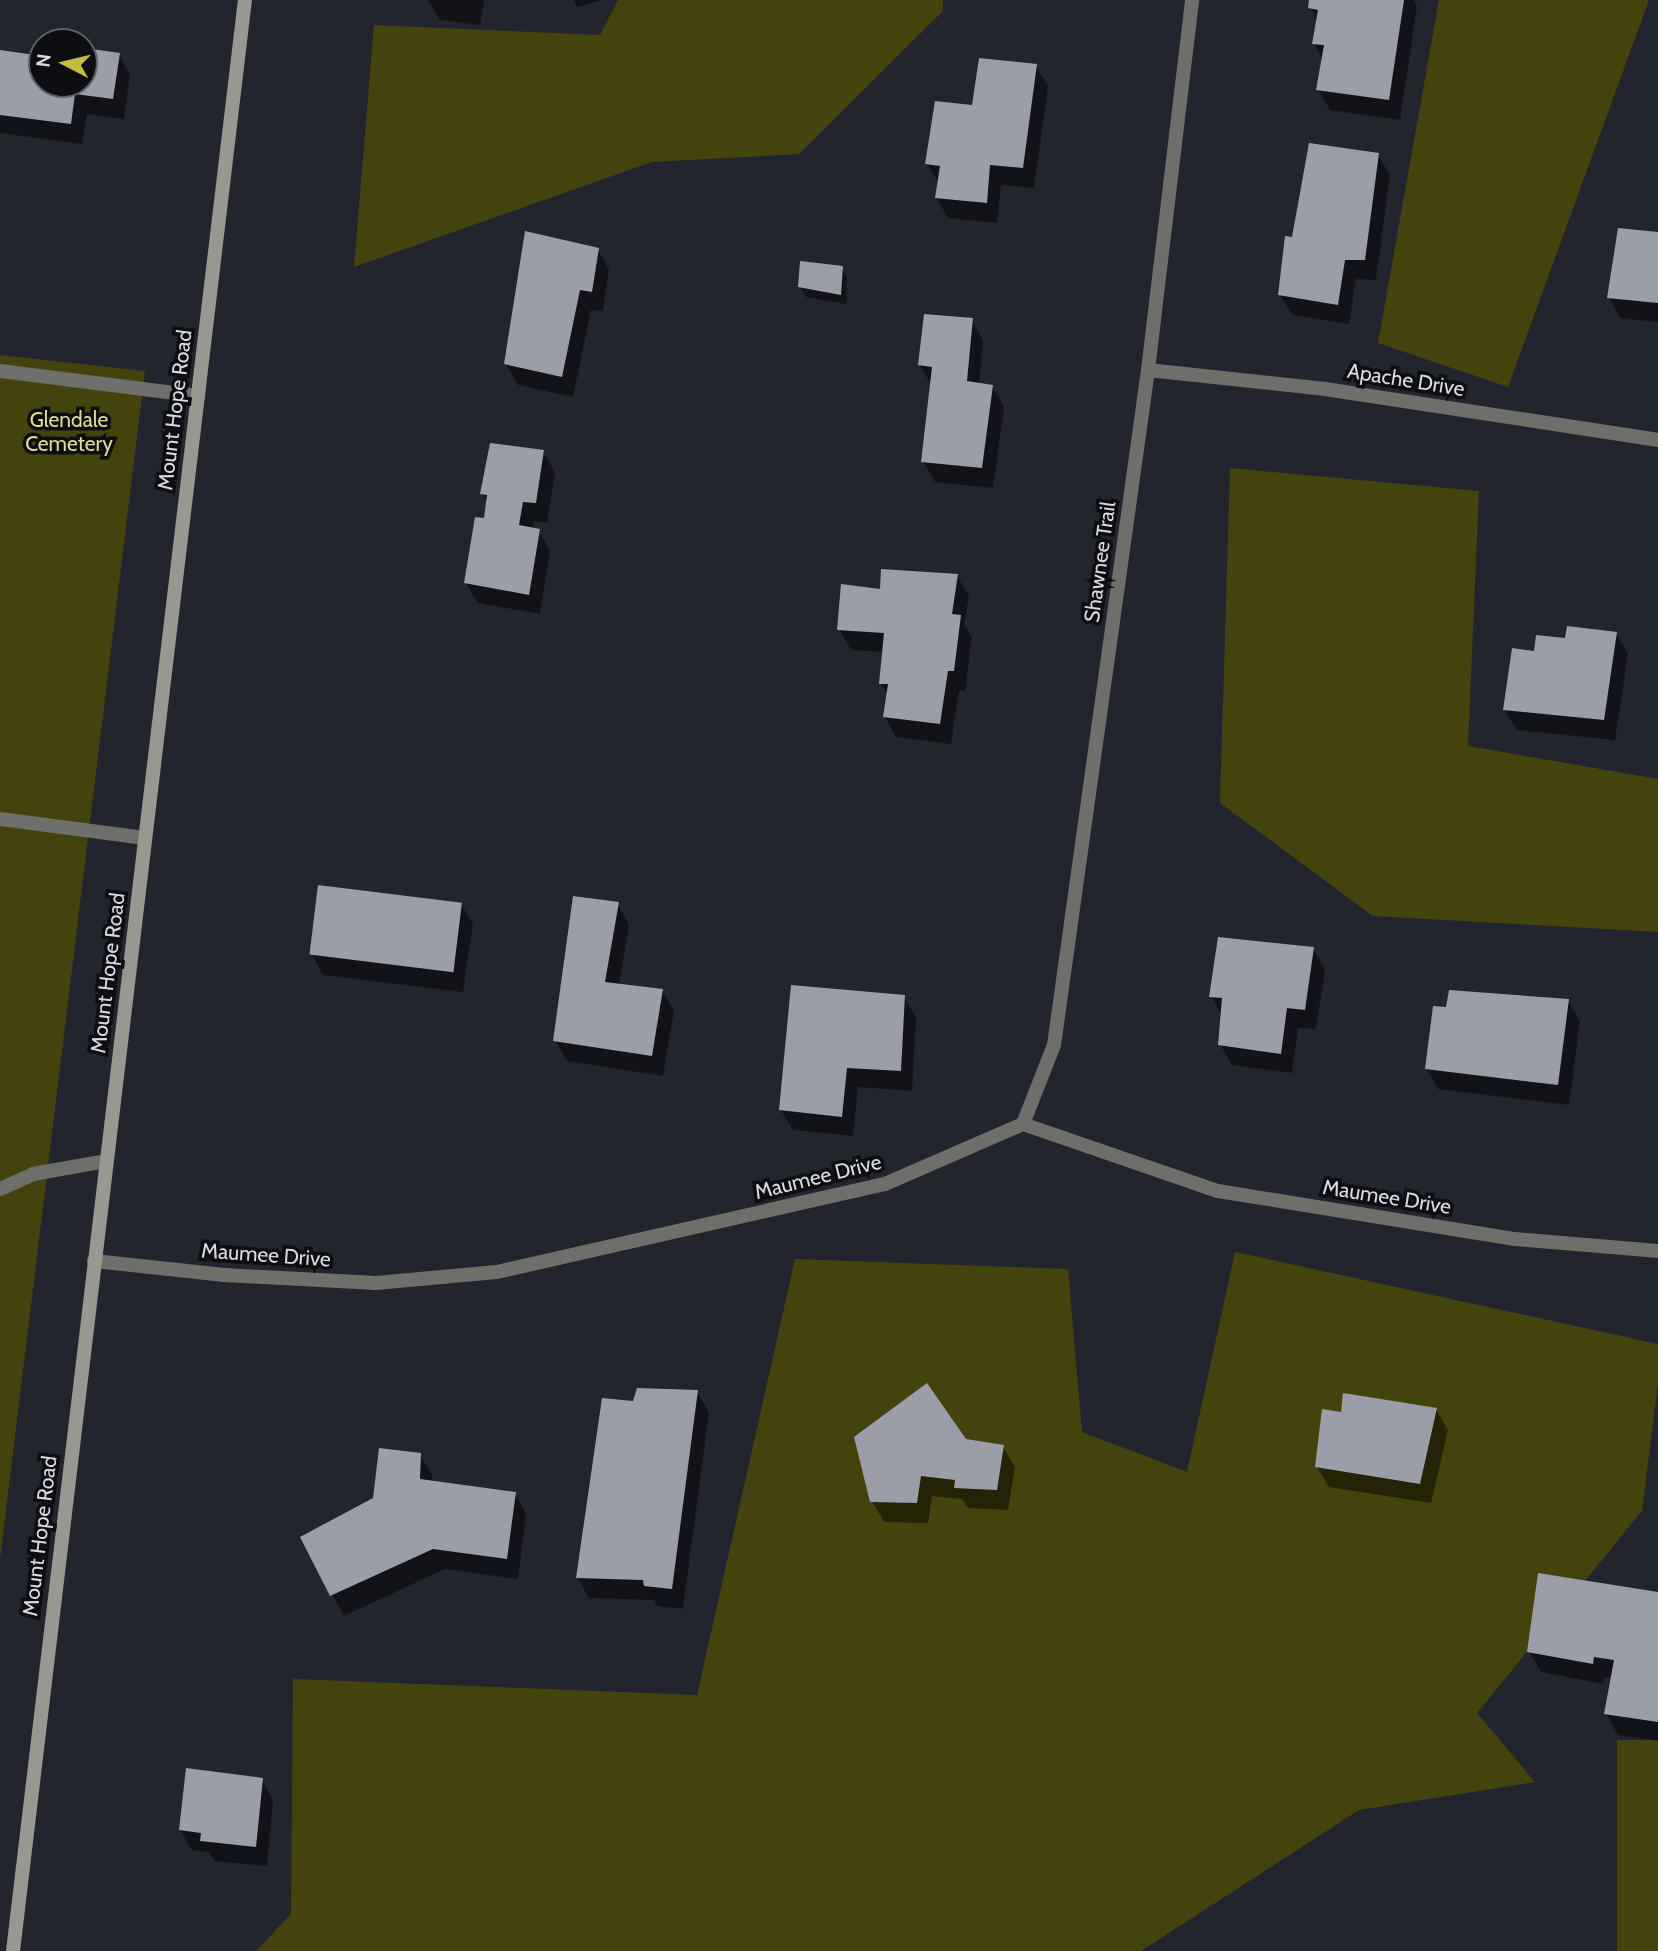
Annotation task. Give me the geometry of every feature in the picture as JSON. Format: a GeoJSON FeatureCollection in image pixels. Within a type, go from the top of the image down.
{"type":"FeatureCollection","features":[{"type":"Feature","properties":{"kind":"street","name":"Mount Hope Road"},"geometry":{"type":"LineString","coordinates":[[13,1951],[245,0]]}},
{"type":"Feature","properties":{"kind":"street","name":"Shawnee Trail"},"geometry":{"type":"LineString","coordinates":[[1023,1124],[1054,1045],[1147,370],[1192,0]]}},
{"type":"Feature","properties":{"kind":"street","name":"Apache Drive"},"geometry":{"type":"LineString","coordinates":[[1147,370],[1325,389],[1658,440]]}},
{"type":"Feature","properties":{"kind":"street"},"geometry":{"type":"LineString","coordinates":[[0,372],[198,396]]}},
{"type":"Feature","properties":{"kind":"street"},"geometry":{"type":"LineString","coordinates":[[0,819],[145,838]]}},
{"type":"Feature","properties":{"kind":"street","name":"Maumee Drive"},"geometry":{"type":"LineString","coordinates":[[94,1261],[224,1275],[376,1283],[498,1272],[885,1184],[1023,1124],[1218,1191],[1515,1239],[1658,1251]]}},
{"type":"Feature","properties":{"kind":"street"},"geometry":{"type":"LineString","coordinates":[[0,1189],[33,1174],[107,1161]]}},
{"type":"Feature","properties":{"kind":"green space"},"geometry":{"type":"Polygon","coordinates":[[[618,0],[943,0],[943,11],[799,154],[652,162],[354,267],[374,25],[600,35],[618,0]]]}},
{"type":"Feature","properties":{"kind":"green space"},"geometry":{"type":"Polygon","coordinates":[[[1439,0],[1649,0],[1508,387],[1378,343],[1439,0]]]}},
{"type":"Feature","properties":{"kind":"green space","name":"Glendale Cemetery"},"geometry":{"type":"Polygon","coordinates":[[[0,355],[145,371],[0,1559],[0,355]]]}},
{"type":"Feature","properties":{"kind":"green space"},"geometry":{"type":"Polygon","coordinates":[[[1230,468],[1479,491],[1468,746],[1658,779],[1658,932],[1373,916],[1220,803],[1230,468]]]}},
{"type":"Feature","properties":{"kind":"green space"},"geometry":{"type":"Polygon","coordinates":[[[1235,1252],[1658,1344],[1658,1384],[1642,1511],[1477,1713],[1535,1782],[1359,1810],[1141,1951],[256,1951],[291,1914],[293,1679],[697,1695],[795,1259],[1068,1269],[1082,1432],[1187,1472],[1235,1252]]]}},
{"type":"Feature","properties":{"kind":"green space"},"geometry":{"type":"Polygon","coordinates":[[[1617,1740],[1658,1740],[1658,1951],[1617,1951],[1617,1740]]]}},
{"type":"Feature","properties":{"kind":"building"},"geometry":{"type":"Polygon","coordinates":[[[1309,0],[1404,0],[1389,100],[1316,90],[1324,45],[1312,44],[1318,10],[1308,8],[1309,0]]]}},
{"type":"Feature","properties":{"kind":"building"},"geometry":{"type":"Polygon","coordinates":[[[0,50],[28,54],[28,98],[74,98],[71,124],[0,115],[0,50]]]}},
{"type":"Feature","properties":{"kind":"building"},"geometry":{"type":"Polygon","coordinates":[[[98,50],[120,53],[113,99],[98,97],[98,50]]]}},
{"type":"Feature","properties":{"kind":"building"},"geometry":{"type":"Polygon","coordinates":[[[979,58],[1037,64],[1023,168],[990,165],[987,203],[935,198],[940,166],[925,164],[935,101],[972,105],[979,58]]]}},
{"type":"Feature","properties":{"kind":"building"},"geometry":{"type":"Polygon","coordinates":[[[1309,143],[1379,153],[1365,260],[1345,260],[1338,305],[1278,295],[1285,236],[1292,237],[1309,143]]]}},
{"type":"Feature","properties":{"kind":"building"},"geometry":{"type":"Polygon","coordinates":[[[1618,228],[1658,232],[1658,303],[1607,298],[1618,228]]]}},
{"type":"Feature","properties":{"kind":"building"},"geometry":{"type":"Polygon","coordinates":[[[525,231],[599,248],[592,292],[580,290],[562,377],[504,364],[525,231]]]}},
{"type":"Feature","properties":{"kind":"building"},"geometry":{"type":"Polygon","coordinates":[[[800,261],[843,266],[841,295],[798,287],[800,261]]]}},
{"type":"Feature","properties":{"kind":"building"},"geometry":{"type":"Polygon","coordinates":[[[924,314],[973,318],[967,381],[993,385],[982,468],[921,462],[932,367],[918,365],[924,314]]]}},
{"type":"Feature","properties":{"kind":"building"},"geometry":{"type":"Polygon","coordinates":[[[490,443],[544,450],[536,503],[523,502],[519,525],[540,529],[529,595],[464,583],[475,517],[484,518],[487,495],[480,494],[490,443]]]}},
{"type":"Feature","properties":{"kind":"building"},"geometry":{"type":"Polygon","coordinates":[[[881,569],[958,574],[952,614],[961,615],[954,671],[948,671],[940,724],[883,717],[888,684],[879,684],[884,633],[837,630],[841,584],[880,589],[881,569]]]}},
{"type":"Feature","properties":{"kind":"building"},"geometry":{"type":"Polygon","coordinates":[[[1567,626],[1617,632],[1604,720],[1503,710],[1512,648],[1534,651],[1536,635],[1565,638],[1567,626]]]}},
{"type":"Feature","properties":{"kind":"building"},"geometry":{"type":"Polygon","coordinates":[[[318,885],[462,903],[453,972],[309,954],[318,885]]]}},
{"type":"Feature","properties":{"kind":"building"},"geometry":{"type":"Polygon","coordinates":[[[573,896],[619,902],[605,982],[663,989],[652,1056],[553,1041],[573,896]]]}},
{"type":"Feature","properties":{"kind":"building"},"geometry":{"type":"Polygon","coordinates":[[[1218,937],[1314,947],[1305,1010],[1287,1008],[1281,1054],[1218,1045],[1222,998],[1209,997],[1218,937]]]}},
{"type":"Feature","properties":{"kind":"building"},"geometry":{"type":"Polygon","coordinates":[[[791,985],[905,995],[901,1071],[847,1068],[842,1117],[779,1110],[791,985]]]}},
{"type":"Feature","properties":{"kind":"building"},"geometry":{"type":"Polygon","coordinates":[[[1449,990],[1569,999],[1558,1085],[1425,1069],[1433,1006],[1446,1007],[1449,990]]]}},
{"type":"Feature","properties":{"kind":"building"},"geometry":{"type":"Polygon","coordinates":[[[927,1383],[966,1439],[1004,1445],[997,1490],[954,1488],[955,1480],[921,1476],[917,1503],[870,1502],[854,1437],[927,1383]]]}},
{"type":"Feature","properties":{"kind":"building"},"geometry":{"type":"Polygon","coordinates":[[[637,1388],[698,1390],[672,1589],[644,1586],[643,1580],[576,1578],[602,1398],[633,1401],[637,1388]]]}},
{"type":"Feature","properties":{"kind":"building"},"geometry":{"type":"Polygon","coordinates":[[[1343,1393],[1437,1408],[1420,1484],[1315,1467],[1322,1409],[1341,1412],[1343,1393]]]}},
{"type":"Feature","properties":{"kind":"building"},"geometry":{"type":"Polygon","coordinates":[[[379,1448],[421,1453],[420,1479],[516,1492],[507,1559],[433,1549],[330,1596],[300,1537],[373,1498],[379,1448]]]}},
{"type":"Feature","properties":{"kind":"building"},"geometry":{"type":"Polygon","coordinates":[[[1538,1573],[1658,1592],[1658,1722],[1604,1714],[1614,1660],[1594,1657],[1593,1664],[1527,1652],[1538,1573]]]}},
{"type":"Feature","properties":{"kind":"building"},"geometry":{"type":"Polygon","coordinates":[[[186,1768],[263,1778],[256,1847],[200,1841],[201,1833],[179,1830],[186,1768]]]}}]}
